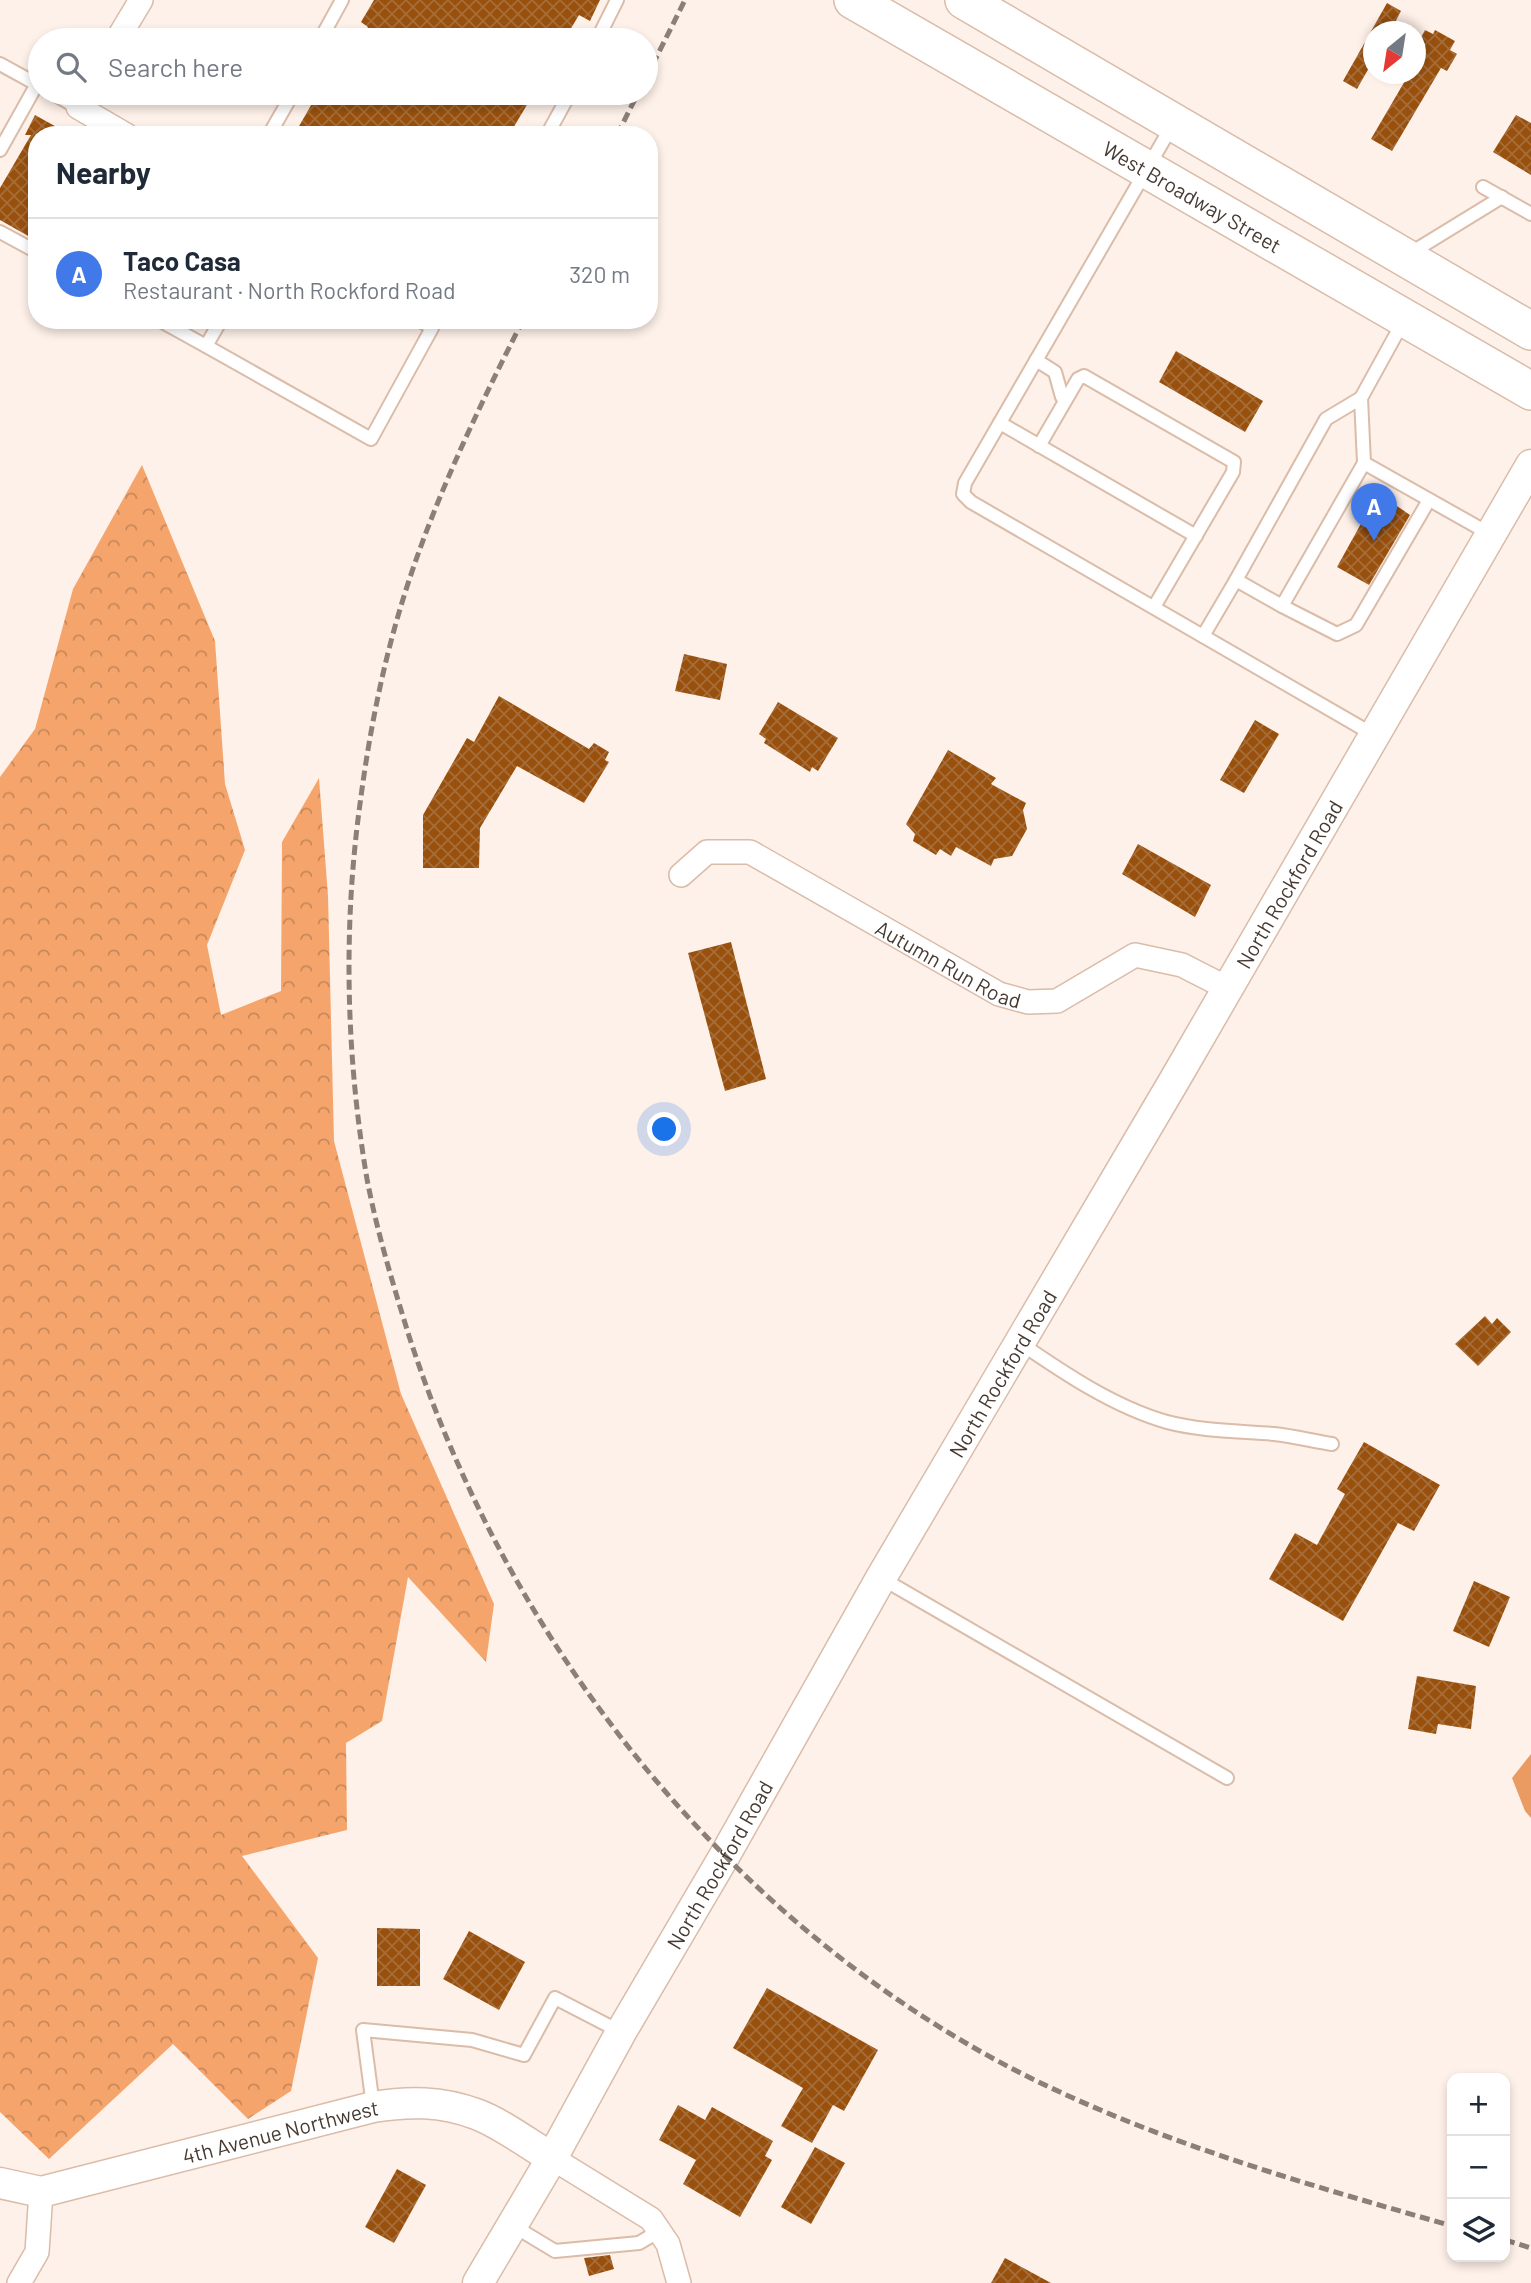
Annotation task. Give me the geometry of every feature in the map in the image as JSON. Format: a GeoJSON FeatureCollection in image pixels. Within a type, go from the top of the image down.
{"type":"FeatureCollection","features":[{"type":"Feature","properties":{"kind":"main road","name":"West Broadway Street"},"geometry":{"type":"LineString","coordinates":[[853,0],[1531,391]]}},
{"type":"Feature","properties":{"kind":"main road"},"geometry":{"type":"LineString","coordinates":[[964,0],[1531,331]]}},
{"type":"Feature","properties":{"kind":"street"},"geometry":{"type":"LineString","coordinates":[[124,28],[141,0]]}},
{"type":"Feature","properties":{"kind":"street"},"geometry":{"type":"LineString","coordinates":[[85,105],[114,126]]}},
{"type":"Feature","properties":{"kind":"street","name":"North Rockford Road"},"geometry":{"type":"LineString","coordinates":[[478,2283],[552,2158],[621,2032],[732,1843],[881,1578],[1531,465]]}},
{"type":"Feature","properties":{"kind":"street","name":"Autumn Run Road"},"geometry":{"type":"LineString","coordinates":[[681,875],[708,852],[750,852],[999,994],[1028,1002],[1058,1001],[1135,955],[1182,965],[1227,988]]}},
{"type":"Feature","properties":{"kind":"street","name":"4th Avenue Northwest"},"geometry":{"type":"LineString","coordinates":[[0,2183],[41,2192],[373,2107],[405,2102],[441,2105],[478,2114],[552,2158]]}},
{"type":"Feature","properties":{"kind":"street"},"geometry":{"type":"LineString","coordinates":[[552,2158],[651,2219],[668,2244],[679,2283]]}},
{"type":"Feature","properties":{"kind":"street"},"geometry":{"type":"LineString","coordinates":[[19,2283],[37,2252],[41,2192]]}},
{"type":"Feature","properties":{"kind":"lane"},"geometry":{"type":"LineString","coordinates":[[327,28],[342,0]]}},
{"type":"Feature","properties":{"kind":"lane"},"geometry":{"type":"LineString","coordinates":[[603,28],[617,0]]}},
{"type":"Feature","properties":{"kind":"lane"},"geometry":{"type":"LineString","coordinates":[[0,64],[28,79]]}},
{"type":"Feature","properties":{"kind":"lane"},"geometry":{"type":"LineString","coordinates":[[0,150],[28,102]]}},
{"type":"Feature","properties":{"kind":"lane"},"geometry":{"type":"LineString","coordinates":[[273,126],[286,105]]}},
{"type":"Feature","properties":{"kind":"lane"},"geometry":{"type":"LineString","coordinates":[[552,126],[563,105]]}},
{"type":"Feature","properties":{"kind":"lane"},"geometry":{"type":"LineString","coordinates":[[1174,123],[965,483],[963,494],[971,502],[1374,735]]}},
{"type":"Feature","properties":{"kind":"lane"},"geometry":{"type":"LineString","coordinates":[[1483,187],[1531,214]]}},
{"type":"Feature","properties":{"kind":"lane"},"geometry":{"type":"LineString","coordinates":[[1404,257],[1502,198]]}},
{"type":"Feature","properties":{"kind":"lane"},"geometry":{"type":"LineString","coordinates":[[0,232],[28,247]]}},
{"type":"Feature","properties":{"kind":"lane"},"geometry":{"type":"LineString","coordinates":[[1203,636],[1326,419],[1361,398],[1405,318]]}},
{"type":"Feature","properties":{"kind":"lane"},"geometry":{"type":"LineString","coordinates":[[175,329],[371,439],[431,329]]}},
{"type":"Feature","properties":{"kind":"lane"},"geometry":{"type":"LineString","coordinates":[[206,346],[216,329]]}},
{"type":"Feature","properties":{"kind":"lane"},"geometry":{"type":"LineString","coordinates":[[1036,360],[1055,372],[1062,397],[1066,399]]}},
{"type":"Feature","properties":{"kind":"lane"},"geometry":{"type":"LineString","coordinates":[[1039,446],[1078,379],[1084,376],[1234,462],[1233,472],[1154,607]]}},
{"type":"Feature","properties":{"kind":"lane"},"geometry":{"type":"LineString","coordinates":[[1282,606],[1364,463],[1361,398]]}},
{"type":"Feature","properties":{"kind":"lane"},"geometry":{"type":"LineString","coordinates":[[1000,423],[1196,536]]}},
{"type":"Feature","properties":{"kind":"lane"},"geometry":{"type":"LineString","coordinates":[[1364,463],[1491,534]]}},
{"type":"Feature","properties":{"kind":"lane"},"geometry":{"type":"LineString","coordinates":[[1236,580],[1337,634],[1356,625],[1429,500]]}},
{"type":"Feature","properties":{"kind":"lane"},"geometry":{"type":"LineString","coordinates":[[1020,1343],[1066,1375],[1111,1399],[1166,1422],[1210,1430],[1277,1434],[1332,1444]]}},
{"type":"Feature","properties":{"kind":"lane"},"geometry":{"type":"LineString","coordinates":[[881,1578],[1227,1778]]}},
{"type":"Feature","properties":{"kind":"lane"},"geometry":{"type":"LineString","coordinates":[[373,2107],[363,2031],[472,2040],[524,2055],[555,1998],[621,2032]]}},
{"type":"Feature","properties":{"kind":"lane"},"geometry":{"type":"LineString","coordinates":[[512,2225],[555,2251],[639,2243],[661,2230]]}},
{"type":"Feature","properties":{"kind":"green space"},"geometry":{"type":"Polygon","coordinates":[[[142,465],[215,641],[225,784],[245,850],[207,945],[221,1015],[281,991],[282,842],[319,778],[328,896],[334,1141],[401,1394],[494,1604],[486,1662],[408,1577],[382,1721],[346,1743],[347,1830],[242,1856],[318,1958],[291,2091],[248,2119],[173,2044],[49,2159],[0,2112],[0,777],[35,729],[73,589],[142,465]]]}},
{"type":"Feature","properties":{"kind":"shaded area"},"geometry":{"type":"Polygon","coordinates":[[[1531,1754],[1531,1818],[1525,1811],[1512,1778],[1531,1754]]]}},
{"type":"Feature","properties":{"kind":"building"},"geometry":{"type":"Polygon","coordinates":[[[374,0],[600,0],[590,21],[579,15],[571,28],[367,28],[361,22],[374,0]]]}},
{"type":"Feature","properties":{"kind":"building"},"geometry":{"type":"Polygon","coordinates":[[[1387,3],[1401,11],[1396,21],[1377,21],[1387,3]]]}},
{"type":"Feature","properties":{"kind":"building"},"geometry":{"type":"Polygon","coordinates":[[[1426,30],[1433,34],[1435,30],[1455,41],[1450,50],[1457,54],[1447,71],[1441,68],[1392,151],[1371,139],[1403,84],[1426,84],[1426,30]]]}},
{"type":"Feature","properties":{"kind":"building"},"geometry":{"type":"Polygon","coordinates":[[[1363,46],[1363,78],[1357,89],[1343,81],[1363,46]]]}},
{"type":"Feature","properties":{"kind":"building"},"geometry":{"type":"Polygon","coordinates":[[[311,105],[527,105],[514,126],[299,126],[311,105]]]}},
{"type":"Feature","properties":{"kind":"building"},"geometry":{"type":"Polygon","coordinates":[[[35,115],[55,126],[30,126],[35,115]]]}},
{"type":"Feature","properties":{"kind":"building"},"geometry":{"type":"Polygon","coordinates":[[[1516,115],[1531,123],[1531,175],[1493,152],[1516,115]]]}},
{"type":"Feature","properties":{"kind":"building"},"geometry":{"type":"Polygon","coordinates":[[[28,140],[28,236],[0,220],[0,188],[28,140]]]}},
{"type":"Feature","properties":{"kind":"building"},"geometry":{"type":"Polygon","coordinates":[[[1176,351],[1263,401],[1245,432],[1159,382],[1176,351]]]}},
{"type":"Feature","properties":{"kind":"building"},"geometry":{"type":"Polygon","coordinates":[[[1378,493],[1410,515],[1369,585],[1337,567],[1378,493]]]}},
{"type":"Feature","properties":{"kind":"building"},"geometry":{"type":"Polygon","coordinates":[[[684,654],[727,664],[720,700],[675,691],[684,654]]]}},
{"type":"Feature","properties":{"kind":"building"},"geometry":{"type":"Polygon","coordinates":[[[499,696],[589,749],[594,743],[609,752],[605,760],[609,762],[584,803],[517,766],[480,828],[479,868],[423,868],[423,815],[467,738],[474,742],[499,696]]]}},
{"type":"Feature","properties":{"kind":"building"},"geometry":{"type":"Polygon","coordinates":[[[778,702],[838,738],[818,771],[812,767],[810,772],[764,743],[766,739],[759,734],[778,702]]]}},
{"type":"Feature","properties":{"kind":"building"},"geometry":{"type":"Polygon","coordinates":[[[1255,720],[1279,734],[1244,793],[1220,780],[1255,720]]]}},
{"type":"Feature","properties":{"kind":"building"},"geometry":{"type":"Polygon","coordinates":[[[948,750],[996,778],[991,784],[1026,803],[1023,810],[1027,829],[1012,856],[994,859],[991,866],[956,847],[951,856],[940,849],[936,855],[913,841],[915,834],[906,824],[948,750]]]}},
{"type":"Feature","properties":{"kind":"building"},"geometry":{"type":"Polygon","coordinates":[[[1138,844],[1211,885],[1195,917],[1122,874],[1138,844]]]}},
{"type":"Feature","properties":{"kind":"building"},"geometry":{"type":"Polygon","coordinates":[[[731,942],[766,1079],[725,1091],[688,953],[731,942]]]}},
{"type":"Feature","properties":{"kind":"building"},"geometry":{"type":"Polygon","coordinates":[[[1485,1316],[1492,1324],[1497,1318],[1511,1332],[1478,1366],[1455,1344],[1485,1316]]]}},
{"type":"Feature","properties":{"kind":"building"},"geometry":{"type":"Polygon","coordinates":[[[1364,1442],[1440,1485],[1414,1531],[1398,1523],[1343,1621],[1269,1579],[1295,1533],[1317,1545],[1345,1494],[1337,1489],[1364,1442]]]}},
{"type":"Feature","properties":{"kind":"building"},"geometry":{"type":"Polygon","coordinates":[[[1474,1581],[1510,1597],[1489,1647],[1453,1631],[1474,1581]]]}},
{"type":"Feature","properties":{"kind":"building"},"geometry":{"type":"Polygon","coordinates":[[[1417,1676],[1476,1686],[1471,1729],[1438,1724],[1436,1734],[1408,1729],[1417,1676]]]}},
{"type":"Feature","properties":{"kind":"building"},"geometry":{"type":"Polygon","coordinates":[[[377,1928],[420,1929],[420,1986],[377,1986],[377,1928]]]}},
{"type":"Feature","properties":{"kind":"building"},"geometry":{"type":"Polygon","coordinates":[[[469,1931],[525,1962],[499,2010],[443,1979],[469,1931]]]}},
{"type":"Feature","properties":{"kind":"building"},"geometry":{"type":"Polygon","coordinates":[[[767,1988],[878,2050],[844,2111],[833,2105],[812,2143],[781,2126],[803,2088],[733,2048],[767,1988]]]}},
{"type":"Feature","properties":{"kind":"building"},"geometry":{"type":"Polygon","coordinates":[[[678,2105],[705,2120],[712,2107],[773,2141],[765,2156],[772,2160],[740,2217],[683,2184],[696,2160],[659,2140],[678,2105]]]}},
{"type":"Feature","properties":{"kind":"building"},"geometry":{"type":"Polygon","coordinates":[[[815,2147],[845,2163],[811,2224],[781,2207],[815,2147]]]}},
{"type":"Feature","properties":{"kind":"building"},"geometry":{"type":"Polygon","coordinates":[[[397,2169],[426,2185],[394,2243],[365,2227],[397,2169]]]}},
{"type":"Feature","properties":{"kind":"building"},"geometry":{"type":"Polygon","coordinates":[[[610,2255],[614,2269],[589,2276],[584,2258],[610,2255]]]}},
{"type":"Feature","properties":{"kind":"building"},"geometry":{"type":"Polygon","coordinates":[[[1005,2258],[1051,2283],[991,2283],[1005,2258]]]}},
{"type":"Feature","properties":{"kind":"railway"},"geometry":{"type":"LineString","coordinates":[[658,54],[685,0]]}},
{"type":"Feature","properties":{"kind":"railway"},"geometry":{"type":"LineString","coordinates":[[622,126],[632,105]]}},
{"type":"Feature","properties":{"kind":"railway"},"geometry":{"type":"LineString","coordinates":[[519,329],[473,421],[443,490],[396,621],[372,725],[364,778],[355,850],[349,944],[355,1086],[367,1179],[380,1238],[409,1336],[451,1447],[502,1555],[563,1657],[633,1753],[712,1842],[798,1924],[892,1996],[994,2059],[1104,2112],[1218,2155],[1447,2225]]}},
{"type":"Feature","properties":{"kind":"railway"},"geometry":{"type":"LineString","coordinates":[[1510,2242],[1531,2248]]}},
{"type":"Feature","properties":{"kind":"place","name":"Taco Casa"},"geometry":{"type":"Point","coordinates":[1374,541]}}]}
